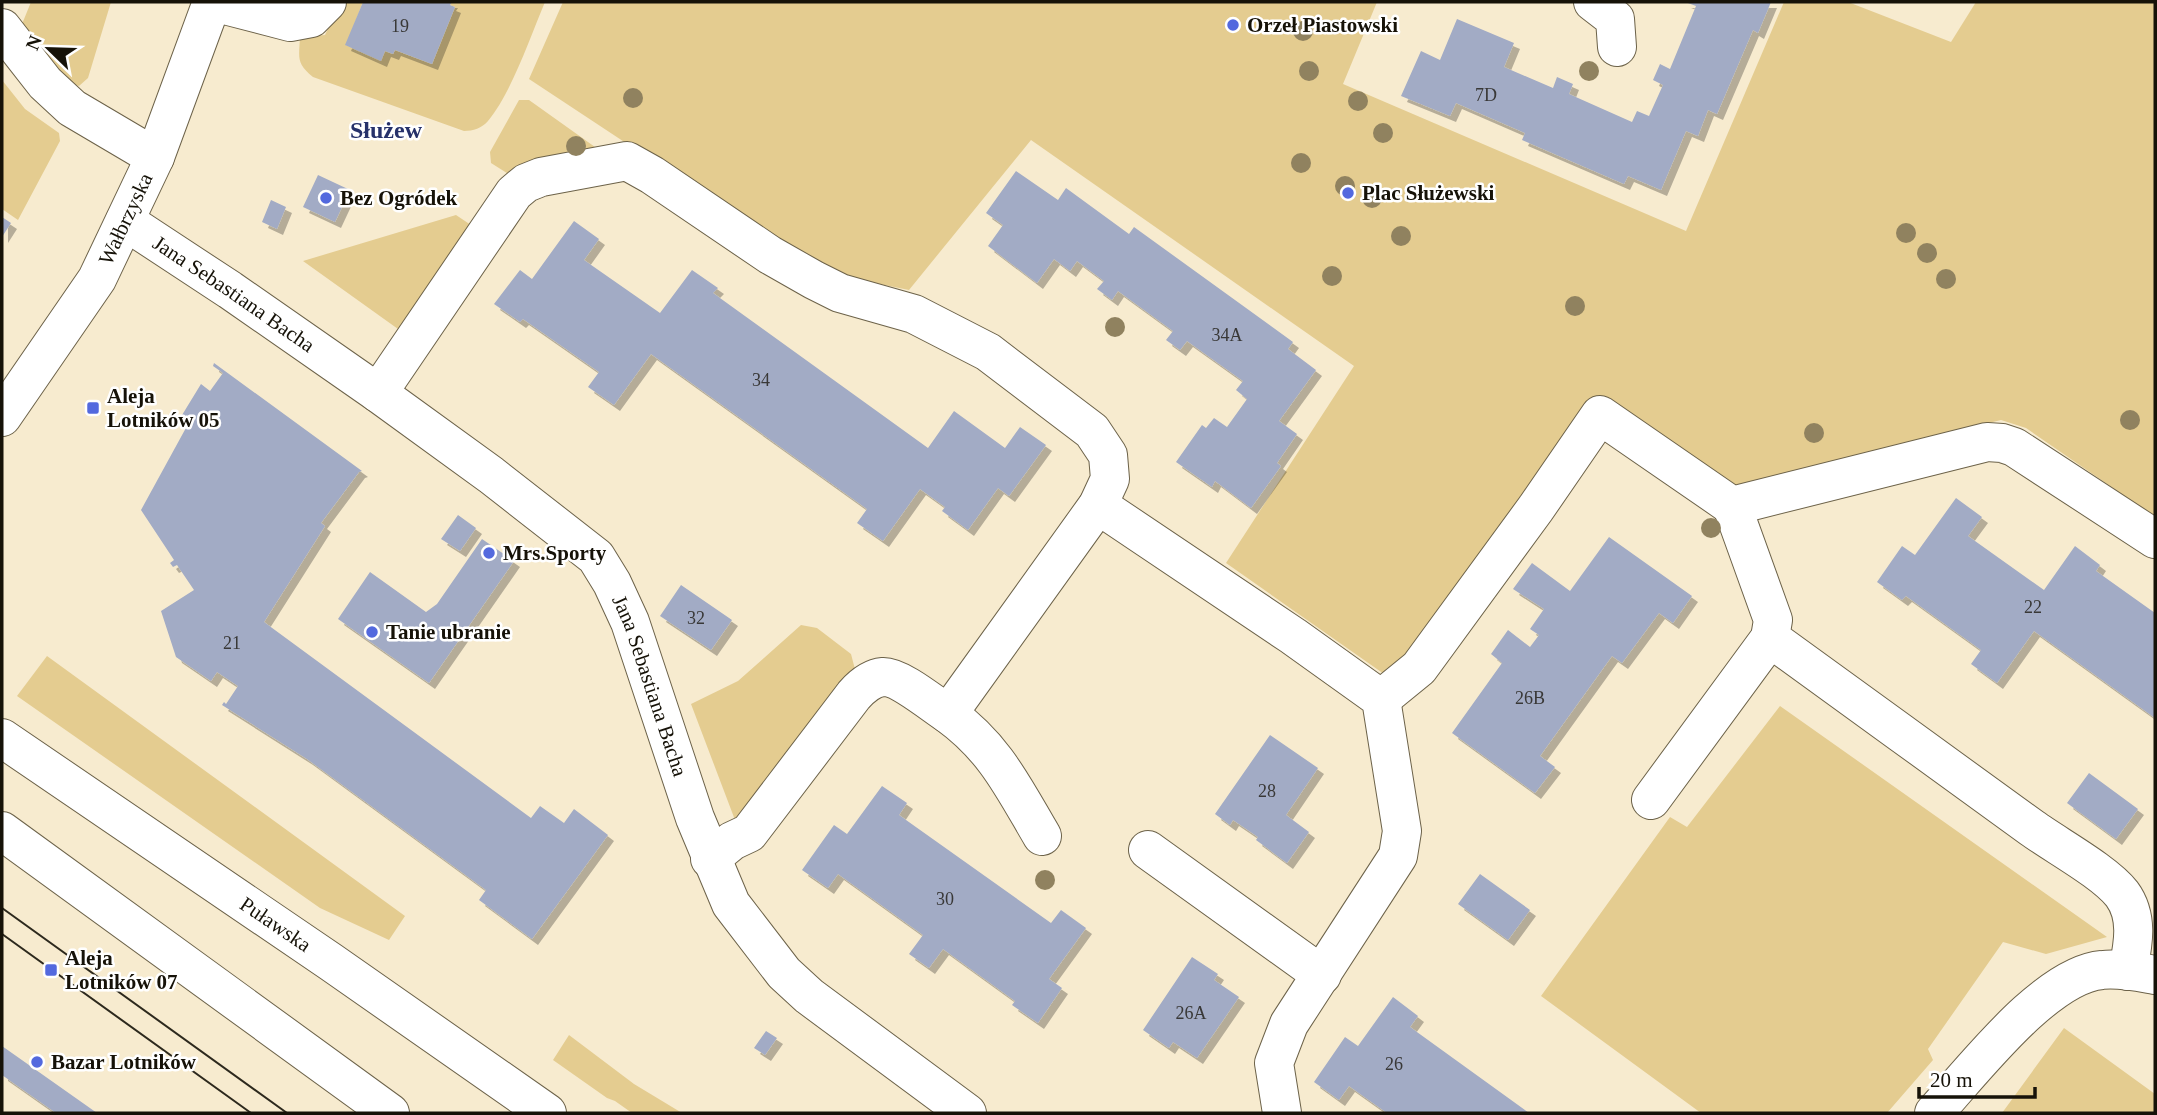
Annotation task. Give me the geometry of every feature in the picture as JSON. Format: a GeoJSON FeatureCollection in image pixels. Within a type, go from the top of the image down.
{"type":"FeatureCollection","features":[{"type":"Feature","properties":{"kind":"street"},"geometry":{"type":"LineString","coordinates":[[212,2],[290,22],[311,18],[327,2]]}},
{"type":"Feature","properties":{"kind":"street","name":"Wałbrzyska"},"geometry":{"type":"LineString","coordinates":[[2,418],[97,279],[155,157],[212,2]]}},
{"type":"Feature","properties":{"kind":"street"},"geometry":{"type":"LineString","coordinates":[[1593,2],[1615,19],[1617,47]]}},
{"type":"Feature","properties":{"kind":"street"},"geometry":{"type":"LineString","coordinates":[[2,28],[45,83],[72,108],[155,157]]}},
{"type":"Feature","properties":{"kind":"street"},"geometry":{"type":"LineString","coordinates":[[378,393],[514,192],[541,177],[627,161],[652,174],[770,255],[814,280],[840,293],[914,314],[988,352],[1092,431],[1108,455],[1110,479],[1098,505],[948,714]]}},
{"type":"Feature","properties":{"kind":"street","name":"Jana Sebastiana Bacha"},"geometry":{"type":"LineString","coordinates":[[125,221],[378,393],[491,475],[596,557],[612,583],[630,622],[710,859],[731,904],[784,973],[829,1013],[967,1113]]}},
{"type":"Feature","properties":{"kind":"street"},"geometry":{"type":"LineString","coordinates":[[1381,699],[1419,668],[1600,415],[1732,506],[1773,620],[1770,638],[1651,800]]}},
{"type":"Feature","properties":{"kind":"street"},"geometry":{"type":"LineString","coordinates":[[1732,506],[1987,442],[2002,443],[2014,447],[2155,540]]}},
{"type":"Feature","properties":{"kind":"street"},"geometry":{"type":"LineString","coordinates":[[1098,505],[1293,636],[1381,699],[1402,831],[1398,856],[1289,1024],[1274,1063],[1282,1113]]}},
{"type":"Feature","properties":{"kind":"street"},"geometry":{"type":"LineString","coordinates":[[1770,638],[2110,882],[2131,911],[2141,973],[2102,970],[2078,975],[2052,991],[2028,1010],[1934,1113]]}},
{"type":"Feature","properties":{"kind":"street"},"geometry":{"type":"LineString","coordinates":[[710,859],[732,841],[749,833],[854,695],[863,685],[883,677],[895,680],[970,730],[999,763],[1042,836]]}},
{"type":"Feature","properties":{"kind":"street","name":"Puławska"},"geometry":{"type":"LineString","coordinates":[[2,738],[547,1113]]}},
{"type":"Feature","properties":{"kind":"street"},"geometry":{"type":"LineString","coordinates":[[2,831],[390,1113]]}},
{"type":"Feature","properties":{"kind":"street"},"geometry":{"type":"LineString","coordinates":[[1148,850],[1322,975]]}},
{"type":"Feature","properties":{"kind":"shaded area"},"geometry":{"type":"Polygon","coordinates":[[[31,2],[111,2],[88,78],[79,86],[70,83],[20,29],[31,2]]]}},
{"type":"Feature","properties":{"kind":"shaded area"},"geometry":{"type":"Polygon","coordinates":[[[341,2],[363,2],[346,45],[381,60],[385,51],[393,54],[395,50],[432,64],[455,7],[450,5],[452,2],[545,2],[513,80],[497,109],[483,126],[464,131],[313,77],[304,68],[300,60],[300,37],[325,35],[341,2]]]}},
{"type":"Feature","properties":{"kind":"shaded area"},"geometry":{"type":"Polygon","coordinates":[[[563,2],[1377,2],[1343,84],[1686,231],[1784,2],[1848,2],[1951,42],[1976,2],[2155,2],[2155,517],[2026,428],[2001,420],[1732,486],[1596,399],[1394,681],[1226,563],[1354,366],[1031,140],[909,290],[821,272],[529,79],[563,2]]]}},
{"type":"Feature","properties":{"kind":"shaded area"},"geometry":{"type":"Polygon","coordinates":[[[2,80],[25,109],[59,133],[60,141],[18,220],[2,209],[2,80]]]}},
{"type":"Feature","properties":{"kind":"shaded area"},"geometry":{"type":"Polygon","coordinates":[[[519,100],[529,100],[602,152],[513,177],[491,163],[490,152],[519,100]]]}},
{"type":"Feature","properties":{"kind":"shaded area"},"geometry":{"type":"Polygon","coordinates":[[[456,215],[471,225],[405,334],[303,261],[456,215]]]}},
{"type":"Feature","properties":{"kind":"shaded area"},"geometry":{"type":"Polygon","coordinates":[[[801,625],[817,628],[851,654],[857,677],[735,820],[691,704],[738,681],[801,625]]]}},
{"type":"Feature","properties":{"kind":"shaded area"},"geometry":{"type":"Polygon","coordinates":[[[47,656],[405,916],[389,940],[320,908],[17,696],[47,656]]]}},
{"type":"Feature","properties":{"kind":"shaded area"},"geometry":{"type":"Polygon","coordinates":[[[1780,706],[2107,937],[2046,954],[2003,942],[1928,1049],[1933,1060],[1887,1113],[1701,1113],[1541,996],[1670,817],[1687,827],[1780,706]]]}},
{"type":"Feature","properties":{"kind":"shaded area"},"geometry":{"type":"Polygon","coordinates":[[[2064,1028],[2155,1094],[2155,1113],[2002,1113],[2064,1028]]]}},
{"type":"Feature","properties":{"kind":"shaded area"},"geometry":{"type":"Polygon","coordinates":[[[569,1035],[634,1084],[682,1113],[632,1113],[607,1098],[553,1060],[569,1035]]]}},
{"type":"Feature","properties":{"kind":"building"},"geometry":{"type":"Polygon","coordinates":[[[363,2],[452,2],[450,5],[455,7],[432,64],[395,50],[393,54],[385,51],[381,61],[345,45],[363,2]]]}},
{"type":"Feature","properties":{"kind":"building"},"geometry":{"type":"Polygon","coordinates":[[[1685,2],[1771,2],[1758,33],[1753,30],[1717,114],[1708,110],[1698,136],[1686,131],[1661,190],[1628,176],[1624,184],[1522,140],[1525,133],[1456,103],[1450,116],[1401,96],[1421,51],[1440,60],[1457,19],[1514,43],[1504,67],[1553,88],[1557,77],[1573,84],[1569,94],[1632,122],[1637,111],[1649,116],[1663,85],[1653,80],[1660,64],[1670,69],[1696,6],[1685,2]]]}},
{"type":"Feature","properties":{"kind":"building"},"geometry":{"type":"Polygon","coordinates":[[[1016,171],[1058,200],[1066,188],[1129,234],[1134,227],[1293,342],[1288,349],[1316,370],[1279,421],[1297,434],[1277,463],[1281,466],[1251,508],[1215,481],[1212,487],[1176,462],[1202,425],[1206,428],[1214,418],[1227,427],[1247,399],[1236,390],[1243,381],[1187,341],[1180,350],[1166,340],[1173,331],[1118,291],[1112,300],[1097,289],[1104,281],[1077,261],[1070,271],[1054,259],[1037,283],[988,246],[1003,225],[986,213],[1016,171]]]}},
{"type":"Feature","properties":{"kind":"building","name":"Bez Ogródek"},"geometry":{"type":"Polygon","coordinates":[[[318,175],[350,190],[335,222],[303,207],[318,175]]]}},
{"type":"Feature","properties":{"kind":"building"},"geometry":{"type":"Polygon","coordinates":[[[271,200],[286,207],[277,229],[262,222],[271,200]]]}},
{"type":"Feature","properties":{"kind":"building"},"geometry":{"type":"Polygon","coordinates":[[[2,217],[11,223],[2,237],[2,217]]]}},
{"type":"Feature","properties":{"kind":"building"},"geometry":{"type":"Polygon","coordinates":[[[574,221],[599,239],[584,260],[660,313],[692,270],[718,288],[713,293],[928,448],[954,411],[1005,448],[1020,427],[1046,445],[1009,496],[998,488],[968,530],[942,511],[945,507],[920,489],[883,541],[857,523],[867,509],[651,354],[614,405],[588,387],[599,372],[523,319],[520,322],[494,304],[520,270],[532,279],[574,221]]]}},
{"type":"Feature","properties":{"kind":"building"},"geometry":{"type":"Polygon","coordinates":[[[214,363],[362,471],[321,523],[325,526],[264,622],[531,818],[540,806],[564,823],[574,809],[608,835],[532,939],[479,900],[486,890],[307,759],[222,705],[224,702],[226,704],[238,686],[217,672],[211,681],[176,657],[161,611],[194,590],[177,565],[173,567],[170,563],[174,560],[141,510],[187,426],[179,420],[201,384],[210,391],[223,373],[213,366],[214,363]]]}},
{"type":"Feature","properties":{"kind":"building"},"geometry":{"type":"Polygon","coordinates":[[[1956,498],[1982,517],[1968,536],[2044,590],[2075,546],[2100,565],[2096,571],[2155,613],[2155,718],[2034,631],[1997,683],[1971,664],[1981,650],[1906,596],[1902,600],[1877,582],[1902,546],[1915,555],[1956,498]]]}},
{"type":"Feature","properties":{"kind":"building"},"geometry":{"type":"Polygon","coordinates":[[[458,515],[476,528],[460,551],[441,539],[458,515]]]}},
{"type":"Feature","properties":{"kind":"building"},"geometry":{"type":"Polygon","coordinates":[[[1609,537],[1692,596],[1673,623],[1659,613],[1622,663],[1612,656],[1540,756],[1555,767],[1535,793],[1452,733],[1502,663],[1491,654],[1508,630],[1530,647],[1539,635],[1530,629],[1544,609],[1513,589],[1532,563],[1570,591],[1609,537]]]}},
{"type":"Feature","properties":{"kind":"building"},"geometry":{"type":"Polygon","coordinates":[[[482,539],[514,561],[429,683],[338,619],[370,572],[426,612],[437,604],[482,539]]]}},
{"type":"Feature","properties":{"kind":"building"},"geometry":{"type":"Polygon","coordinates":[[[681,585],[732,620],[711,650],[660,616],[681,585]]]}},
{"type":"Feature","properties":{"kind":"building"},"geometry":{"type":"Polygon","coordinates":[[[1270,735],[1318,768],[1286,815],[1309,832],[1287,863],[1256,840],[1258,837],[1233,820],[1230,825],[1215,814],[1270,735]]]}},
{"type":"Feature","properties":{"kind":"building"},"geometry":{"type":"Polygon","coordinates":[[[2089,773],[2138,809],[2116,839],[2067,803],[2089,773]]]}},
{"type":"Feature","properties":{"kind":"building"},"geometry":{"type":"Polygon","coordinates":[[[882,786],[907,803],[899,815],[1051,923],[1061,910],[1086,928],[1049,979],[1062,988],[1038,1023],[1012,1005],[1015,1001],[943,949],[929,968],[909,954],[923,935],[838,874],[828,888],[802,870],[834,825],[847,834],[882,786]]]}},
{"type":"Feature","properties":{"kind":"building"},"geometry":{"type":"Polygon","coordinates":[[[1480,874],[1530,910],[1508,940],[1458,904],[1480,874]]]}},
{"type":"Feature","properties":{"kind":"building"},"geometry":{"type":"Polygon","coordinates":[[[1192,957],[1218,974],[1214,980],[1239,997],[1197,1058],[1173,1042],[1169,1048],[1143,1030],[1192,957]]]}},
{"type":"Feature","properties":{"kind":"building"},"geometry":{"type":"Polygon","coordinates":[[[1393,997],[1418,1016],[1410,1027],[1529,1113],[1387,1113],[1349,1086],[1339,1100],[1314,1082],[1345,1037],[1358,1046],[1393,997]]]}},
{"type":"Feature","properties":{"kind":"building"},"geometry":{"type":"Polygon","coordinates":[[[766,1031],[777,1038],[765,1055],[754,1048],[766,1031]]]}},
{"type":"Feature","properties":{"kind":"building"},"geometry":{"type":"Polygon","coordinates":[[[2,1046],[97,1113],[56,1113],[2,1075],[2,1046]]]}},
{"type":"Feature","properties":{"kind":"tram line"},"geometry":{"type":"LineString","coordinates":[[2,908],[287,1113]]}},
{"type":"Feature","properties":{"kind":"tram line"},"geometry":{"type":"LineString","coordinates":[[2,934],[251,1113]]}},
{"type":"Feature","properties":{"kind":"place","name":"Orzeł Piastowski"},"geometry":{"type":"Point","coordinates":[1233,25]}},
{"type":"Feature","properties":{"kind":"place","name":"Plac Służewski"},"geometry":{"type":"Point","coordinates":[1348,193]}},
{"type":"Feature","properties":{"kind":"place","name":"Bez Ogródek"},"geometry":{"type":"Point","coordinates":[326,198]}},
{"type":"Feature","properties":{"kind":"place","name":"Aleja Lotników 05"},"geometry":{"type":"Point","coordinates":[93,408]}},
{"type":"Feature","properties":{"kind":"place","name":"Mrs.Sporty"},"geometry":{"type":"Point","coordinates":[489,553]}},
{"type":"Feature","properties":{"kind":"place","name":"Tanie ubranie"},"geometry":{"type":"Point","coordinates":[372,632]}},
{"type":"Feature","properties":{"kind":"place","name":"Aleja Lotników 07"},"geometry":{"type":"Point","coordinates":[51,970]}},
{"type":"Feature","properties":{"kind":"place","name":"Bazar Lotników"},"geometry":{"type":"Point","coordinates":[37,1062]}},
{"type":"Feature","properties":{"kind":"district","name":"Służew"},"geometry":{"type":"Point","coordinates":[386,130]}}]}
